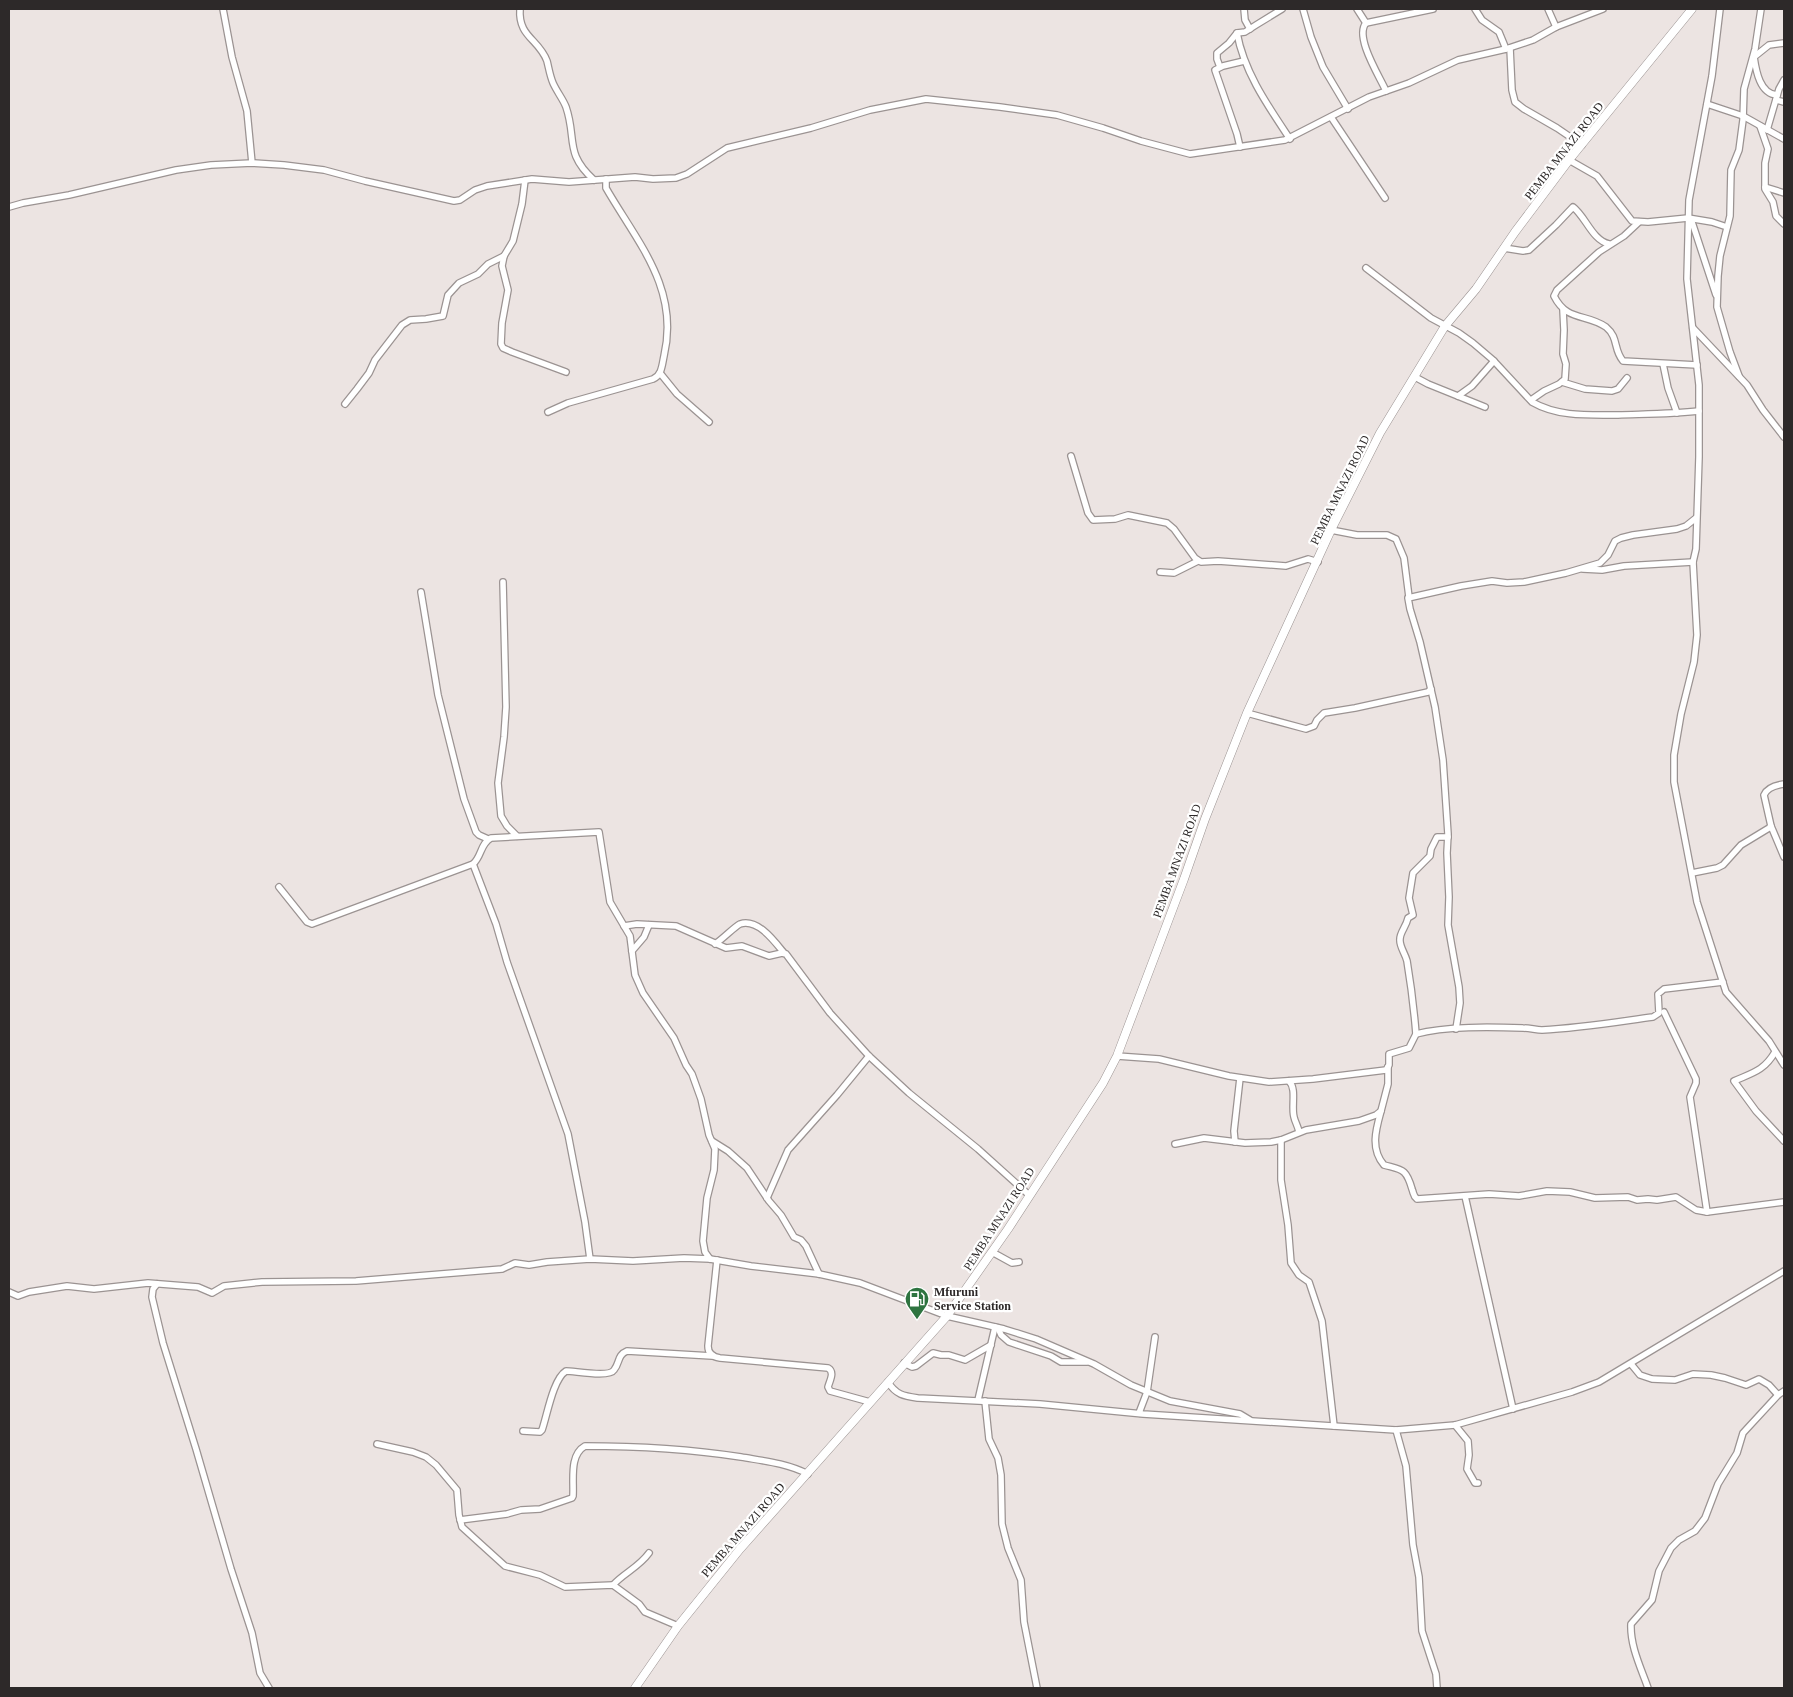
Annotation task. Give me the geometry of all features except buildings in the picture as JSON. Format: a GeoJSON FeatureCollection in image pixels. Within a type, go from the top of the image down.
{"type":"FeatureCollection","features":[{"type":"Feature","properties":{"kind":"main road","name":"PEMBA MNAZI ROAD"},"geometry":{"type":"LineString","coordinates":[[635,1688],[678,1626],[740,1549],[947,1316],[1008,1230],[1103,1083],[1117,1056],[1184,879],[1204,819],[1247,713],[1318,562],[1331,530],[1380,433],[1446,326],[1476,289],[1515,232],[1569,160],[1692,9]]}},
{"type":"Feature","properties":{"kind":"street"},"geometry":{"type":"LineString","coordinates":[[223,9],[237,80],[247,111],[252,163]]}},
{"type":"Feature","properties":{"kind":"street"},"geometry":{"type":"LineString","coordinates":[[520,9],[520,20],[523,30],[543,54],[552,81],[565,105],[576,157],[581,168],[594,180]]}},
{"type":"Feature","properties":{"kind":"street"},"geometry":{"type":"LineString","coordinates":[[1244,9],[1245,20],[1250,29]]}},
{"type":"Feature","properties":{"kind":"street"},"geometry":{"type":"LineString","coordinates":[[1220,67],[1217,53],[1237,33],[1250,29],[1282,9]]}},
{"type":"Feature","properties":{"kind":"street"},"geometry":{"type":"LineString","coordinates":[[1303,9],[1311,37],[1323,67],[1348,109]]}},
{"type":"Feature","properties":{"kind":"street"},"geometry":{"type":"LineString","coordinates":[[1357,9],[1366,23]]}},
{"type":"Feature","properties":{"kind":"street"},"geometry":{"type":"LineString","coordinates":[[1386,91],[1367,53],[1363,26],[1366,23],[1433,9]]}},
{"type":"Feature","properties":{"kind":"street"},"geometry":{"type":"LineString","coordinates":[[1475,9],[1482,20],[1499,32],[1508,49],[1515,102],[1582,145]]}},
{"type":"Feature","properties":{"kind":"street"},"geometry":{"type":"LineString","coordinates":[[1548,9],[1556,27]]}},
{"type":"Feature","properties":{"kind":"street"},"geometry":{"type":"LineString","coordinates":[[9,208],[23,203],[69,195],[176,170],[210,165],[252,163],[324,170],[454,201],[460,200],[475,190],[487,186],[524,180],[544,179],[569,182],[635,177],[653,179],[676,178],[686,174],[728,148],[811,128],[870,110],[926,99],[1000,106],[1057,115],[1190,154],[1290,139],[1369,97],[1409,83],[1458,60],[1508,49],[1538,38],[1556,27],[1603,9]]}},
{"type":"Feature","properties":{"kind":"street"},"geometry":{"type":"LineString","coordinates":[[1720,9],[1712,76],[1689,200],[1687,279],[1697,365],[1699,411],[1696,549],[1692,562],[1696,635],[1695,653],[1681,714],[1673,772],[1697,902],[1726,992],[1769,1041],[1784,1065]]}},
{"type":"Feature","properties":{"kind":"street"},"geometry":{"type":"LineString","coordinates":[[1739,376],[1719,315],[1717,298],[1719,264],[1730,216],[1731,170],[1738,150],[1743,116],[1744,89],[1754,56],[1761,9]]}},
{"type":"Feature","properties":{"kind":"street"},"geometry":{"type":"LineString","coordinates":[[1237,33],[1244,60],[1252,77],[1290,139]]}},
{"type":"Feature","properties":{"kind":"street"},"geometry":{"type":"LineString","coordinates":[[1754,56],[1769,45],[1784,43]]}},
{"type":"Feature","properties":{"kind":"street"},"geometry":{"type":"LineString","coordinates":[[1754,56],[1756,69],[1765,90],[1784,102]]}},
{"type":"Feature","properties":{"kind":"street"},"geometry":{"type":"LineString","coordinates":[[1240,147],[1216,69],[1244,60]]}},
{"type":"Feature","properties":{"kind":"street"},"geometry":{"type":"LineString","coordinates":[[1767,130],[1784,80]]}},
{"type":"Feature","properties":{"kind":"street"},"geometry":{"type":"LineString","coordinates":[[1707,104],[1743,116],[1784,139]]}},
{"type":"Feature","properties":{"kind":"street"},"geometry":{"type":"LineString","coordinates":[[1331,118],[1385,198]]}},
{"type":"Feature","properties":{"kind":"street"},"geometry":{"type":"LineString","coordinates":[[1760,126],[1768,149],[1765,187],[1773,202],[1776,216],[1784,224]]}},
{"type":"Feature","properties":{"kind":"street"},"geometry":{"type":"LineString","coordinates":[[1569,160],[1597,176],[1632,221],[1689,218],[1727,227]]}},
{"type":"Feature","properties":{"kind":"street"},"geometry":{"type":"LineString","coordinates":[[548,412],[568,403],[653,379],[660,373],[666,346],[668,323],[660,283],[653,267],[606,188],[606,179]]}},
{"type":"Feature","properties":{"kind":"street"},"geometry":{"type":"LineString","coordinates":[[524,180],[522,204],[513,241],[504,256],[502,270],[508,290],[501,331],[502,347],[566,372]]}},
{"type":"Feature","properties":{"kind":"street"},"geometry":{"type":"LineString","coordinates":[[1765,187],[1784,192]]}},
{"type":"Feature","properties":{"kind":"street"},"geometry":{"type":"LineString","coordinates":[[1504,248],[1523,252],[1529,250],[1573,206],[1599,238],[1604,243],[1610,244]]}},
{"type":"Feature","properties":{"kind":"street"},"geometry":{"type":"LineString","coordinates":[[1689,218],[1717,298]]}},
{"type":"Feature","properties":{"kind":"street"},"geometry":{"type":"LineString","coordinates":[[1531,400],[1562,382],[1566,374],[1563,354],[1563,310],[1554,296],[1557,290],[1610,244],[1624,236],[1639,222]]}},
{"type":"Feature","properties":{"kind":"street"},"geometry":{"type":"LineString","coordinates":[[345,404],[369,373],[374,360],[402,325],[410,320],[443,316],[448,295],[459,283],[478,274],[488,264],[504,256]]}},
{"type":"Feature","properties":{"kind":"street"},"geometry":{"type":"LineString","coordinates":[[1366,268],[1416,307],[1473,343],[1494,361],[1531,400],[1540,406],[1573,415],[1592,416],[1699,411]]}},
{"type":"Feature","properties":{"kind":"street"},"geometry":{"type":"LineString","coordinates":[[1563,310],[1599,323],[1608,330],[1615,337],[1618,352],[1623,361],[1697,365]]}},
{"type":"Feature","properties":{"kind":"street"},"geometry":{"type":"LineString","coordinates":[[1693,328],[1748,385],[1763,410],[1784,437]]}},
{"type":"Feature","properties":{"kind":"street"},"geometry":{"type":"LineString","coordinates":[[1458,396],[1472,386],[1494,361]]}},
{"type":"Feature","properties":{"kind":"street"},"geometry":{"type":"LineString","coordinates":[[1663,364],[1668,388],[1677,413]]}},
{"type":"Feature","properties":{"kind":"street"},"geometry":{"type":"LineString","coordinates":[[660,373],[677,394],[709,422]]}},
{"type":"Feature","properties":{"kind":"street"},"geometry":{"type":"LineString","coordinates":[[1415,377],[1485,407]]}},
{"type":"Feature","properties":{"kind":"street"},"geometry":{"type":"LineString","coordinates":[[1562,382],[1584,389],[1612,391],[1618,389],[1627,378]]}},
{"type":"Feature","properties":{"kind":"street"},"geometry":{"type":"LineString","coordinates":[[1071,456],[1084,503],[1091,519],[1109,520],[1128,515],[1164,522],[1174,529],[1198,561]]}},
{"type":"Feature","properties":{"kind":"street"},"geometry":{"type":"LineString","coordinates":[[1409,597],[1492,581],[1507,583],[1538,580],[1600,563],[1608,555],[1616,541],[1621,538],[1677,529],[1686,526],[1696,518]]}},
{"type":"Feature","properties":{"kind":"street"},"geometry":{"type":"LineString","coordinates":[[1331,530],[1357,535],[1387,535],[1396,539],[1404,558],[1409,597],[1408,603],[1420,642],[1431,689],[1443,760],[1448,837],[1448,925],[1460,1003],[1456,1029]]}},
{"type":"Feature","properties":{"kind":"street"},"geometry":{"type":"LineString","coordinates":[[1160,572],[1174,573],[1198,561],[1282,566],[1308,559],[1318,562]]}},
{"type":"Feature","properties":{"kind":"street"},"geometry":{"type":"LineString","coordinates":[[1578,569],[1602,570],[1624,566],[1692,562]]}},
{"type":"Feature","properties":{"kind":"street"},"geometry":{"type":"LineString","coordinates":[[503,582],[506,706],[498,783],[501,816],[507,826],[517,836]]}},
{"type":"Feature","properties":{"kind":"street"},"geometry":{"type":"LineString","coordinates":[[421,592],[438,694],[464,799],[476,832],[488,839],[599,832],[610,902],[630,936],[635,975],[643,993],[670,1031],[692,1074],[712,1141],[716,1158],[707,1198],[703,1241],[705,1252],[710,1259]]}},
{"type":"Feature","properties":{"kind":"street"},"geometry":{"type":"LineString","coordinates":[[1247,713],[1306,730],[1314,726],[1324,713],[1423,693],[1431,689]]}},
{"type":"Feature","properties":{"kind":"street"},"geometry":{"type":"LineString","coordinates":[[1784,784],[1769,788],[1764,795],[1771,826],[1784,857]]}},
{"type":"Feature","properties":{"kind":"street"},"geometry":{"type":"LineString","coordinates":[[1692,873],[1723,865],[1741,845],[1766,831],[1771,826]]}},
{"type":"Feature","properties":{"kind":"street"},"geometry":{"type":"LineString","coordinates":[[1448,837],[1437,836],[1429,858],[1413,872],[1409,898],[1413,915],[1408,918],[1406,927],[1400,937],[1400,943],[1406,958],[1416,1034],[1409,1048],[1389,1054],[1388,1084],[1376,1130],[1375,1148],[1377,1152],[1384,1164],[1404,1170],[1414,1197],[1417,1200],[1425,1200],[1505,1194],[1519,1196],[1547,1191],[1570,1192],[1595,1198],[1628,1197],[1638,1200],[1657,1200],[1676,1197],[1696,1210],[1707,1212],[1784,1202]]}},
{"type":"Feature","properties":{"kind":"street"},"geometry":{"type":"LineString","coordinates":[[279,887],[307,922],[312,924],[472,864],[478,859],[483,844],[488,839]]}},
{"type":"Feature","properties":{"kind":"street"},"geometry":{"type":"LineString","coordinates":[[472,864],[496,924],[568,1134],[590,1258]]}},
{"type":"Feature","properties":{"kind":"street"},"geometry":{"type":"LineString","coordinates":[[716,944],[738,926],[745,924],[762,930],[784,953],[830,1013],[868,1056],[1029,1195]]}},
{"type":"Feature","properties":{"kind":"street"},"geometry":{"type":"LineString","coordinates":[[632,951],[644,937],[649,925]]}},
{"type":"Feature","properties":{"kind":"street"},"geometry":{"type":"LineString","coordinates":[[624,926],[676,926],[729,948],[745,946],[769,956],[784,953]]}},
{"type":"Feature","properties":{"kind":"street"},"geometry":{"type":"LineString","coordinates":[[1416,1034],[1456,1029],[1515,1028],[1540,1030],[1586,1026],[1653,1016],[1659,1013],[1658,994],[1664,990],[1723,982]]}},
{"type":"Feature","properties":{"kind":"street"},"geometry":{"type":"LineString","coordinates":[[1664,1012],[1696,1079],[1690,1097],[1707,1212]]}},
{"type":"Feature","properties":{"kind":"street"},"geometry":{"type":"LineString","coordinates":[[1775,1052],[1768,1064],[1734,1081],[1756,1111],[1784,1141]]}},
{"type":"Feature","properties":{"kind":"street"},"geometry":{"type":"LineString","coordinates":[[767,1198],[788,1150],[837,1095],[868,1056]]}},
{"type":"Feature","properties":{"kind":"street"},"geometry":{"type":"LineString","coordinates":[[1117,1056],[1160,1059],[1240,1078],[1269,1082],[1313,1079],[1386,1070],[1388,1065]]}},
{"type":"Feature","properties":{"kind":"street"},"geometry":{"type":"LineString","coordinates":[[1235,1142],[1234,1131],[1240,1078]]}},
{"type":"Feature","properties":{"kind":"street"},"geometry":{"type":"LineString","coordinates":[[1289,1081],[1293,1088],[1294,1117],[1299,1132]]}},
{"type":"Feature","properties":{"kind":"street"},"geometry":{"type":"LineString","coordinates":[[1175,1144],[1204,1138],[1259,1143],[1281,1140],[1299,1132],[1359,1121],[1376,1115],[1381,1111]]}},
{"type":"Feature","properties":{"kind":"street"},"geometry":{"type":"LineString","coordinates":[[1281,1140],[1280,1180],[1288,1225],[1291,1264],[1299,1275],[1309,1282],[1322,1321],[1334,1426]]}},
{"type":"Feature","properties":{"kind":"street"},"geometry":{"type":"LineString","coordinates":[[712,1141],[728,1151],[747,1168],[781,1215],[794,1237],[801,1240],[806,1246],[818,1274]]}},
{"type":"Feature","properties":{"kind":"street"},"geometry":{"type":"LineString","coordinates":[[1465,1196],[1513,1409]]}},
{"type":"Feature","properties":{"kind":"street"},"geometry":{"type":"LineString","coordinates":[[992,1252],[1012,1263],[1019,1262]]}},
{"type":"Feature","properties":{"kind":"street"},"geometry":{"type":"LineString","coordinates":[[9,1292],[18,1296],[33,1291],[67,1286],[87,1289],[157,1284],[198,1287],[212,1293],[224,1286],[254,1282],[363,1281],[495,1270],[506,1268],[515,1263],[530,1266],[547,1262],[590,1258],[634,1261],[684,1258],[710,1259],[818,1274],[860,1283],[947,1316],[1036,1339],[1170,1401],[1240,1414],[1250,1420]]}},
{"type":"Feature","properties":{"kind":"street"},"geometry":{"type":"LineString","coordinates":[[712,1356],[708,1346],[717,1260]]}},
{"type":"Feature","properties":{"kind":"street"},"geometry":{"type":"LineString","coordinates":[[888,1382],[892,1390],[903,1396],[918,1398],[1040,1404],[1139,1413],[1396,1430],[1455,1425],[1599,1382],[1784,1271]]}},
{"type":"Feature","properties":{"kind":"street"},"geometry":{"type":"LineString","coordinates":[[157,1284],[153,1289],[152,1297],[163,1343],[252,1633],[260,1673],[269,1688]]}},
{"type":"Feature","properties":{"kind":"street"},"geometry":{"type":"LineString","coordinates":[[978,1400],[997,1328]]}},
{"type":"Feature","properties":{"kind":"street"},"geometry":{"type":"LineString","coordinates":[[997,1328],[1001,1335],[1009,1342],[1051,1356],[1061,1362],[1089,1362]]}},
{"type":"Feature","properties":{"kind":"street"},"geometry":{"type":"LineString","coordinates":[[1139,1413],[1147,1392],[1155,1337]]}},
{"type":"Feature","properties":{"kind":"street"},"geometry":{"type":"LineString","coordinates":[[904,1364],[912,1367],[916,1366],[934,1353],[965,1360],[991,1345]]}},
{"type":"Feature","properties":{"kind":"street"},"geometry":{"type":"LineString","coordinates":[[523,1431],[540,1432],[542,1430],[557,1384],[563,1373],[566,1371],[612,1373],[621,1354],[627,1351],[712,1356],[828,1368],[832,1374],[828,1387],[830,1390],[870,1402]]}},
{"type":"Feature","properties":{"kind":"street"},"geometry":{"type":"LineString","coordinates":[[1631,1364],[1640,1375],[1652,1379],[1675,1380],[1692,1374],[1711,1375],[1746,1385],[1759,1379],[1769,1385],[1778,1395]]}},
{"type":"Feature","properties":{"kind":"street"},"geometry":{"type":"LineString","coordinates":[[1648,1688],[1638,1662],[1631,1624],[1652,1600],[1659,1571],[1671,1548],[1679,1540],[1694,1531],[1705,1518],[1718,1484],[1737,1453],[1744,1433],[1778,1395],[1784,1391]]}},
{"type":"Feature","properties":{"kind":"street"},"geometry":{"type":"LineString","coordinates":[[985,1401],[989,1439],[998,1458],[1001,1475],[1002,1524],[1008,1548],[1021,1580],[1024,1622],[1037,1688]]}},
{"type":"Feature","properties":{"kind":"street"},"geometry":{"type":"LineString","coordinates":[[1455,1425],[1468,1439],[1467,1471],[1475,1483],[1478,1483]]}},
{"type":"Feature","properties":{"kind":"street"},"geometry":{"type":"LineString","coordinates":[[1396,1430],[1406,1466],[1413,1545],[1419,1577],[1422,1632],[1436,1674],[1437,1688]]}},
{"type":"Feature","properties":{"kind":"street"},"geometry":{"type":"LineString","coordinates":[[377,1444],[413,1452],[426,1457],[436,1465],[457,1490],[462,1527],[501,1563],[508,1567],[532,1572],[565,1587],[613,1585],[639,1604],[646,1612],[678,1626]]}},
{"type":"Feature","properties":{"kind":"street"},"geometry":{"type":"LineString","coordinates":[[460,1520],[507,1514],[521,1510],[533,1510],[572,1498],[574,1461],[576,1454],[585,1446],[630,1446],[712,1453],[776,1462],[794,1467],[808,1474]]}},
{"type":"Feature","properties":{"kind":"street"},"geometry":{"type":"LineString","coordinates":[[613,1585],[619,1578],[641,1563],[649,1553]]}},
{"type":"Feature","properties":{"kind":"place","name":"Mfuruni Service Station"},"geometry":{"type":"Point","coordinates":[917,1320]}}]}
